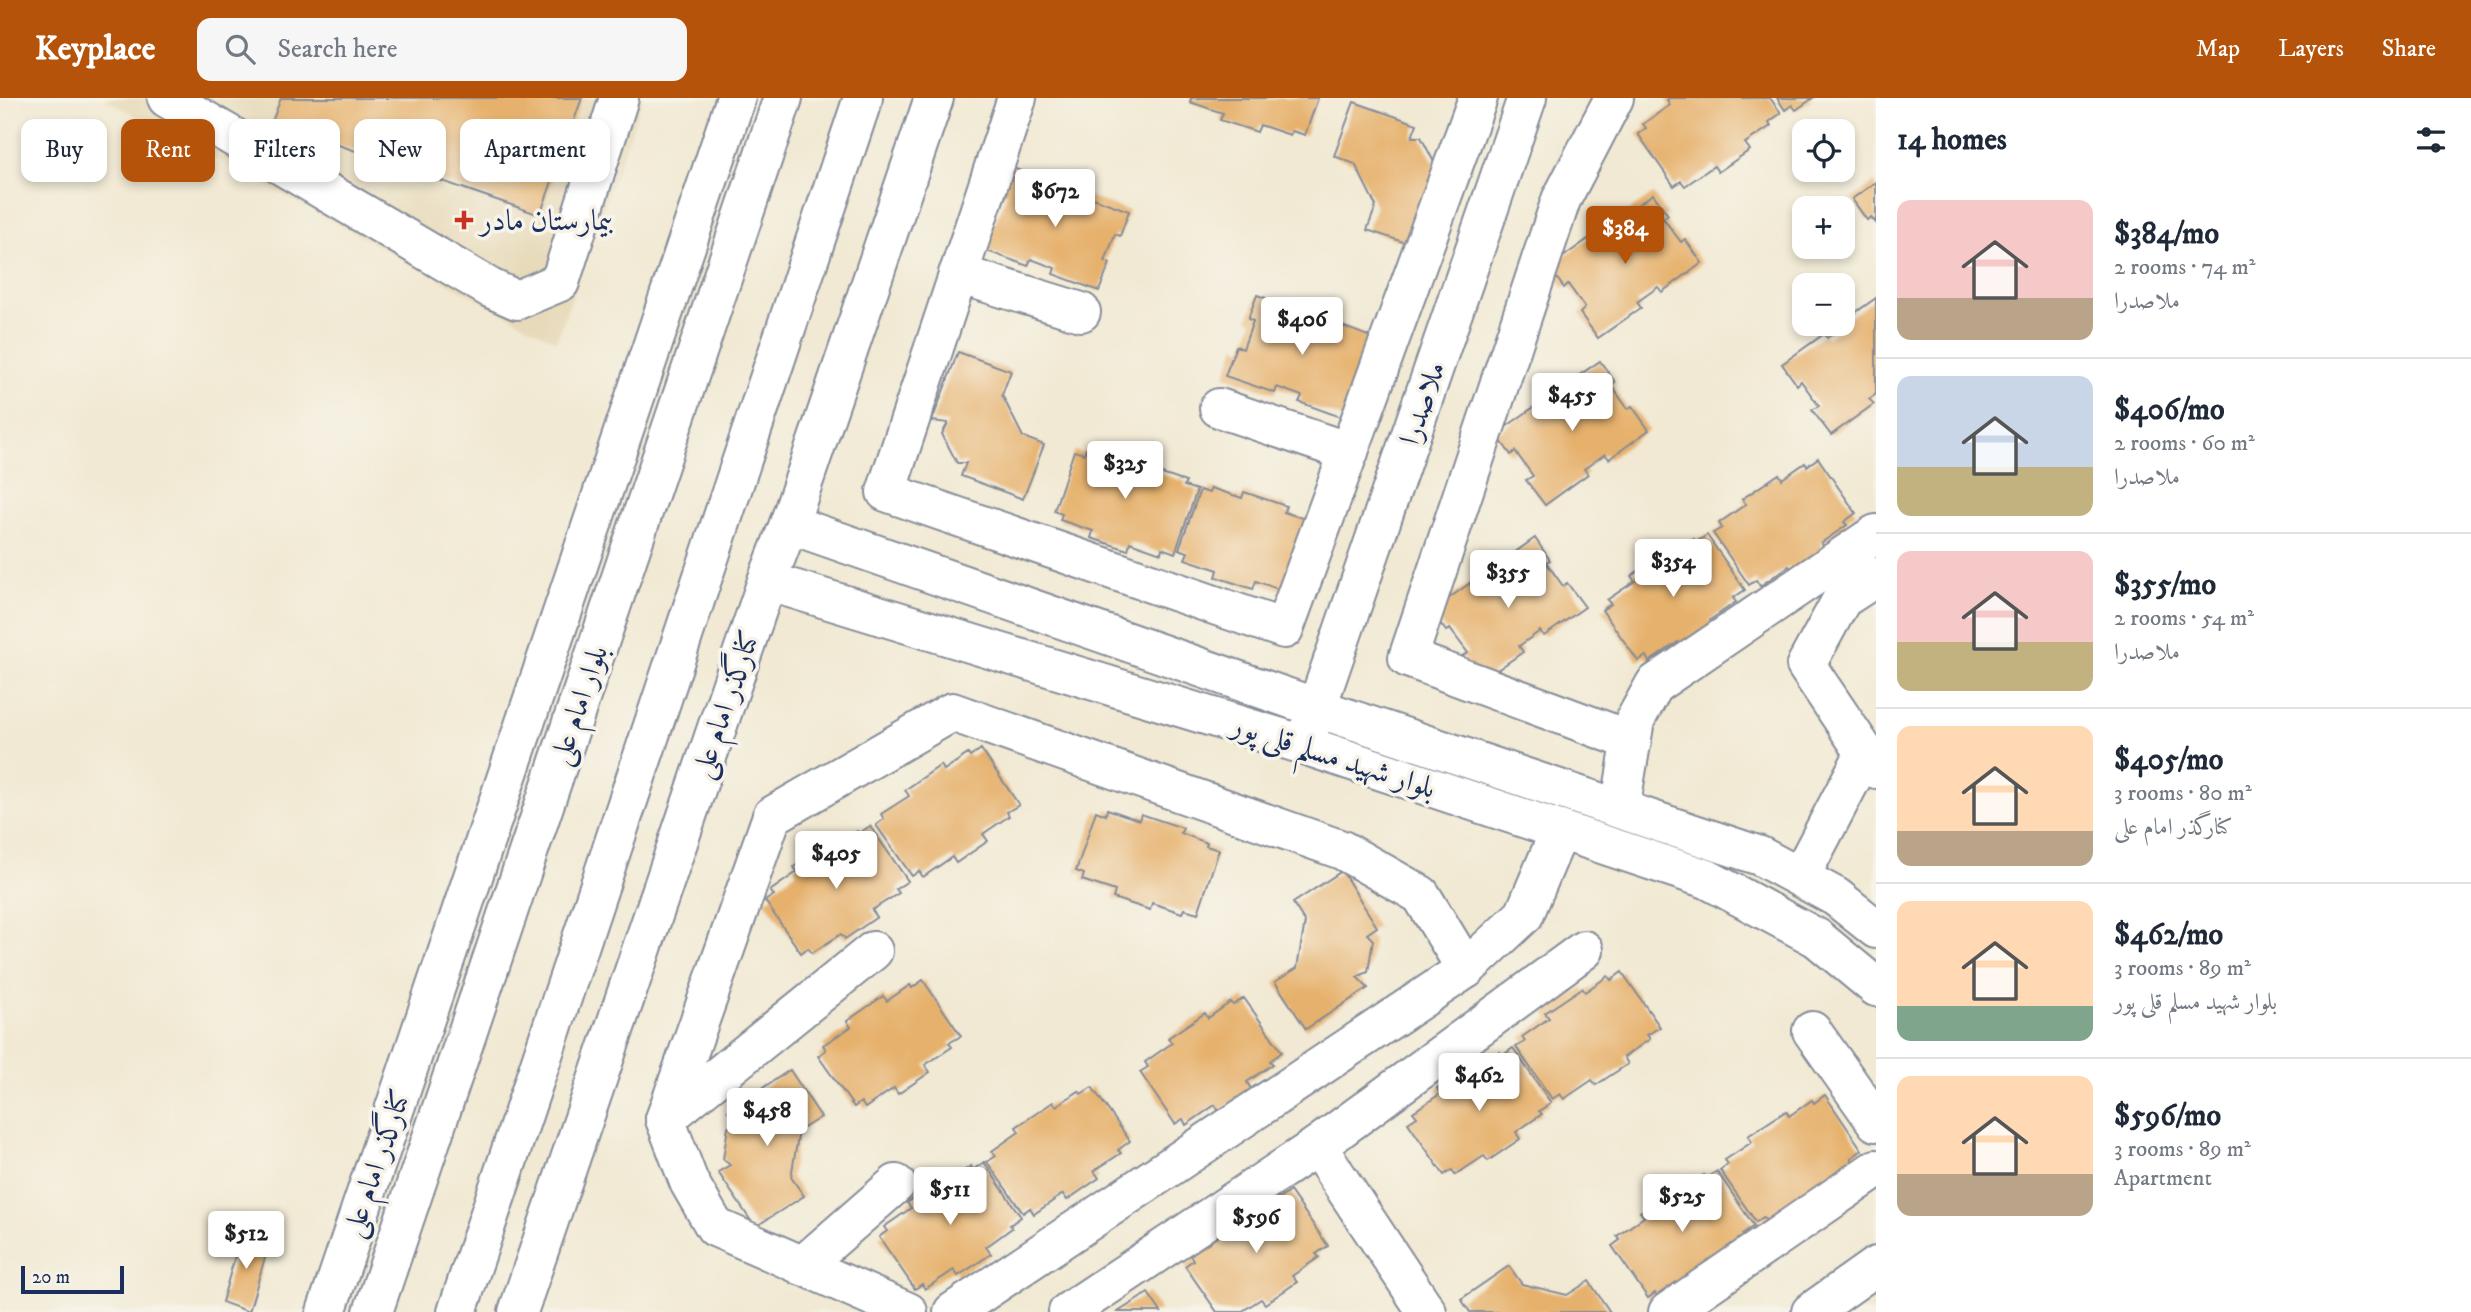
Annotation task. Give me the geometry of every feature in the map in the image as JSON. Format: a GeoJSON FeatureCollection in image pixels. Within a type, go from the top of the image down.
{"type":"FeatureCollection","features":[{"type":"Feature","properties":{"kind":"street"},"geometry":{"type":"LineString","coordinates":[[167,98],[490,288],[517,300],[559,282],[619,98]]}},
{"type":"Feature","properties":{"kind":"street","name":"کنارگذر امام علی"},"geometry":{"type":"LineString","coordinates":[[326,1312],[736,98]]}},
{"type":"Feature","properties":{"kind":"street","name":"بلوار امام علی"},"geometry":{"type":"LineString","coordinates":[[373,1312],[783,98]]}},
{"type":"Feature","properties":{"kind":"street"},"geometry":{"type":"LineString","coordinates":[[457,1312],[863,98]]}},
{"type":"Feature","properties":{"kind":"street","name":"کنارگذر امام علی"},"geometry":{"type":"LineString","coordinates":[[518,1312],[934,98]]}},
{"type":"Feature","properties":{"kind":"street"},"geometry":{"type":"LineString","coordinates":[[1017,98],[886,492],[1284,629],[1478,98]]}},
{"type":"Feature","properties":{"kind":"street"},"geometry":{"type":"LineString","coordinates":[[1614,98],[1561,200],[1408,658],[1632,741]]}},
{"type":"Feature","properties":{"kind":"street","name":"ملاصدرا"},"geometry":{"type":"LineString","coordinates":[[1304,745],[1523,99]]}},
{"type":"Feature","properties":{"kind":"street"},"geometry":{"type":"LineString","coordinates":[[958,274],[1081,312]]}},
{"type":"Feature","properties":{"kind":"street"},"geometry":{"type":"LineString","coordinates":[[1219,408],[1349,452]]}},
{"type":"Feature","properties":{"kind":"street","name":"بلوار شهید مسلم قلی پور"},"geometry":{"type":"LineString","coordinates":[[789,524],[1317,708],[1760,856],[1836,897],[1876,929]]}},
{"type":"Feature","properties":{"kind":"street"},"geometry":{"type":"LineString","coordinates":[[1620,809],[1635,720],[1655,684],[1876,534]]}},
{"type":"Feature","properties":{"kind":"street"},"geometry":{"type":"LineString","coordinates":[[1800,877],[1871,761],[1806,665],[1842,599],[1876,577]]}},
{"type":"Feature","properties":{"kind":"street","name":"بلوار شهید مسلم قلی پور"},"geometry":{"type":"LineString","coordinates":[[767,581],[1304,745],[1707,879],[1817,938],[1876,987]]}},
{"type":"Feature","properties":{"kind":"street"},"geometry":{"type":"LineString","coordinates":[[908,1312],[715,1227],[689,1182],[665,1119],[772,816],[952,712],[1342,850],[1421,895],[1466,969]]}},
{"type":"Feature","properties":{"kind":"street"},"geometry":{"type":"LineString","coordinates":[[953,1312],[1466,969],[1524,915],[1560,830]]}},
{"type":"Feature","properties":{"kind":"street"},"geometry":{"type":"LineString","coordinates":[[1068,1312],[1317,1146],[1584,950]]}},
{"type":"Feature","properties":{"kind":"street"},"geometry":{"type":"LineString","coordinates":[[665,1119],[873,951]]}},
{"type":"Feature","properties":{"kind":"street"},"geometry":{"type":"LineString","coordinates":[[1812,1031],[1876,1122]]}},
{"type":"Feature","properties":{"kind":"street"},"geometry":{"type":"LineString","coordinates":[[1317,1146],[1427,1312]]}},
{"type":"Feature","properties":{"kind":"street"},"geometry":{"type":"LineString","coordinates":[[1668,1312],[1876,1169]]}},
{"type":"Feature","properties":{"kind":"street"},"geometry":{"type":"LineString","coordinates":[[802,1266],[896,1184]]}},
{"type":"Feature","properties":{"kind":"street"},"geometry":{"type":"LineString","coordinates":[[1811,1312],[1876,1266]]}},
{"type":"Feature","properties":{"kind":"shaded area","name":"بیمارستان مادر"},"geometry":{"type":"Polygon","coordinates":[[[103,98],[643,98],[556,341],[260,182],[340,182],[340,119],[229,119],[229,166],[215,158],[215,119],[142,119],[103,98]]]}},
{"type":"Feature","properties":{"kind":"building"},"geometry":{"type":"Polygon","coordinates":[[[281,98],[582,98],[574,119],[460,119],[460,182],[552,182],[540,215],[445,182],[446,119],[354,119],[354,150],[340,146],[340,119],[273,119],[281,98]]]}},
{"type":"Feature","properties":{"kind":"building"},"geometry":{"type":"Polygon","coordinates":[[[1191,98],[1318,98],[1305,135],[1292,131],[1290,135],[1260,125],[1257,132],[1220,120],[1223,113],[1190,102],[1191,98]]]}},
{"type":"Feature","properties":{"kind":"building"},"geometry":{"type":"Polygon","coordinates":[[[1770,98],[1781,113],[1769,122],[1771,126],[1745,143],[1750,150],[1718,172],[1714,166],[1685,186],[1681,181],[1674,186],[1638,134],[1646,128],[1643,124],[1670,105],[1667,100],[1770,98]]]}},
{"type":"Feature","properties":{"kind":"building"},"geometry":{"type":"Polygon","coordinates":[[[1777,98],[1813,98],[1796,110],[1792,105],[1785,110],[1777,98]]]}},
{"type":"Feature","properties":{"kind":"building"},"geometry":{"type":"Polygon","coordinates":[[[1354,102],[1417,124],[1412,137],[1421,137],[1436,166],[1421,248],[1367,230],[1376,206],[1355,164],[1334,156],[1354,102]]]}},
{"type":"Feature","properties":{"kind":"building"},"geometry":{"type":"Polygon","coordinates":[[[1010,167],[1059,185],[1057,190],[1080,198],[1082,194],[1129,211],[1120,236],[1115,234],[1105,262],[1110,263],[1099,291],[1053,274],[1055,268],[1031,259],[1028,266],[979,248],[996,221],[1007,193],[1001,192],[1010,167]]]}},
{"type":"Feature","properties":{"kind":"building"},"geometry":{"type":"Polygon","coordinates":[[[1876,182],[1876,223],[1871,217],[1867,220],[1855,203],[1855,197],[1876,182]]]}},
{"type":"Feature","properties":{"kind":"building"},"geometry":{"type":"Polygon","coordinates":[[[1653,194],[1668,215],[1663,218],[1681,242],[1685,239],[1702,263],[1662,292],[1658,287],[1637,302],[1641,308],[1598,338],[1580,313],[1585,308],[1568,284],[1564,288],[1549,267],[1591,237],[1594,241],[1614,227],[1612,223],[1653,194]]]}},
{"type":"Feature","properties":{"kind":"building"},"geometry":{"type":"Polygon","coordinates":[[[1257,295],[1305,312],[1304,318],[1327,326],[1329,321],[1376,339],[1346,419],[1299,402],[1302,396],[1277,387],[1275,393],[1225,376],[1236,346],[1243,349],[1253,321],[1248,319],[1257,295]]]}},
{"type":"Feature","properties":{"kind":"building"},"geometry":{"type":"Polygon","coordinates":[[[1876,298],[1876,394],[1869,399],[1874,404],[1831,435],[1812,410],[1819,406],[1801,381],[1797,385],[1782,364],[1821,336],[1855,336],[1855,313],[1876,298]]]}},
{"type":"Feature","properties":{"kind":"building"},"geometry":{"type":"Polygon","coordinates":[[[958,352],[1011,371],[1002,395],[1023,437],[1044,445],[1023,499],[961,476],[966,463],[957,463],[942,434],[948,423],[932,421],[958,352]]]}},
{"type":"Feature","properties":{"kind":"building"},"geometry":{"type":"Polygon","coordinates":[[[1600,361],[1615,382],[1611,385],[1628,409],[1632,406],[1649,430],[1609,459],[1605,454],[1584,469],[1588,474],[1545,505],[1526,480],[1533,476],[1515,451],[1511,455],[1496,434],[1538,404],[1541,408],[1562,394],[1559,389],[1600,361]]]}},
{"type":"Feature","properties":{"kind":"building"},"geometry":{"type":"Polygon","coordinates":[[[1086,449],[1117,459],[1119,453],[1161,467],[1159,473],[1186,482],[1184,486],[1197,490],[1175,553],[1162,548],[1161,553],[1130,542],[1128,550],[1091,538],[1093,531],[1060,520],[1062,514],[1054,511],[1074,451],[1084,454],[1086,449]]]}},
{"type":"Feature","properties":{"kind":"building"},"geometry":{"type":"Polygon","coordinates":[[[1818,458],[1856,513],[1844,522],[1847,525],[1821,543],[1825,549],[1793,572],[1789,566],[1760,586],[1756,580],[1749,585],[1713,533],[1722,528],[1719,523],[1746,504],[1742,499],[1779,474],[1782,479],[1805,463],[1807,466],[1818,458]]]}},
{"type":"Feature","properties":{"kind":"building"},"geometry":{"type":"Polygon","coordinates":[[[1211,488],[1242,498],[1244,492],[1286,506],[1284,512],[1311,521],[1286,592],[1256,581],[1253,589],[1216,577],[1218,570],[1185,559],[1188,552],[1179,549],[1200,490],[1209,493],[1211,488]]]}},
{"type":"Feature","properties":{"kind":"building"},"geometry":{"type":"Polygon","coordinates":[[[1707,535],[1745,590],[1733,598],[1736,602],[1710,620],[1714,626],[1682,648],[1678,642],[1649,662],[1646,656],[1638,661],[1602,610],[1611,604],[1607,600],[1635,581],[1631,576],[1668,550],[1671,555],[1694,539],[1696,542],[1707,535]]]}},
{"type":"Feature","properties":{"kind":"building"},"geometry":{"type":"Polygon","coordinates":[[[1535,538],[1550,560],[1546,562],[1563,586],[1567,583],[1585,607],[1544,636],[1540,631],[1519,646],[1523,652],[1480,682],[1462,656],[1468,653],[1450,629],[1446,631],[1431,611],[1473,581],[1476,586],[1497,571],[1494,567],[1535,538]]]}},
{"type":"Feature","properties":{"kind":"building"},"geometry":{"type":"Polygon","coordinates":[[[981,749],[1019,805],[1007,812],[1009,816],[983,834],[988,841],[956,863],[952,857],[923,877],[919,871],[912,876],[876,825],[884,819],[881,814],[909,796],[905,790],[941,765],[944,770],[981,749]]]}},
{"type":"Feature","properties":{"kind":"building"},"geometry":{"type":"Polygon","coordinates":[[[1107,809],[1139,820],[1141,814],[1183,828],[1181,833],[1219,850],[1198,913],[1184,909],[1182,913],[1152,903],[1150,910],[1113,898],[1115,891],[1082,880],[1084,874],[1076,871],[1096,811],[1106,815],[1107,809]]]}},
{"type":"Feature","properties":{"kind":"building"},"geometry":{"type":"Polygon","coordinates":[[[870,826],[908,881],[896,889],[899,893],[872,910],[877,917],[845,939],[841,934],[812,953],[808,948],[801,953],[765,901],[774,895],[770,891],[797,872],[794,867],[831,841],[834,846],[870,826]]]}},
{"type":"Feature","properties":{"kind":"building"},"geometry":{"type":"Polygon","coordinates":[[[1342,871],[1377,927],[1367,934],[1373,940],[1368,972],[1357,977],[1368,988],[1306,1029],[1275,982],[1297,968],[1305,922],[1293,903],[1342,871]]]}},
{"type":"Feature","properties":{"kind":"building"},"geometry":{"type":"Polygon","coordinates":[[[1622,972],[1660,1027],[1647,1035],[1650,1039],[1624,1057],[1628,1064],[1596,1085],[1592,1080],[1564,1099],[1560,1094],[1552,1099],[1516,1047],[1525,1042],[1522,1037],[1549,1018],[1545,1013],[1582,988],[1585,992],[1608,976],[1611,980],[1622,972]]]}},
{"type":"Feature","properties":{"kind":"building"},"geometry":{"type":"Polygon","coordinates":[[[923,980],[961,1036],[949,1043],[952,1047],[925,1065],[930,1072],[898,1094],[894,1088],[865,1108],[861,1102],[854,1107],[818,1056],[826,1050],[823,1045],[851,1027],[847,1021],[883,996],[887,1001],[910,985],[912,988],[923,980]]]}},
{"type":"Feature","properties":{"kind":"building"},"geometry":{"type":"Polygon","coordinates":[[[1244,998],[1282,1052],[1270,1061],[1273,1064],[1247,1082],[1251,1089],[1219,1111],[1215,1105],[1186,1125],[1183,1119],[1175,1124],[1140,1072],[1148,1067],[1145,1062],[1172,1043],[1168,1038],[1205,1013],[1208,1018],[1231,1002],[1233,1005],[1244,998]]]}},
{"type":"Feature","properties":{"kind":"building"},"geometry":{"type":"Polygon","coordinates":[[[1513,1048],[1551,1103],[1539,1111],[1542,1114],[1516,1132],[1520,1139],[1488,1161],[1484,1156],[1455,1175],[1452,1170],[1444,1175],[1408,1123],[1417,1117],[1413,1112],[1440,1094],[1437,1088],[1474,1063],[1477,1068],[1500,1052],[1502,1056],[1513,1048]]]}},
{"type":"Feature","properties":{"kind":"building"},"geometry":{"type":"Polygon","coordinates":[[[790,1070],[821,1117],[799,1131],[791,1177],[804,1196],[755,1227],[718,1172],[730,1165],[723,1159],[728,1127],[740,1121],[728,1111],[790,1070]]]}},
{"type":"Feature","properties":{"kind":"building"},"geometry":{"type":"Polygon","coordinates":[[[1092,1087],[1130,1141],[1118,1150],[1121,1153],[1094,1171],[1099,1178],[1067,1200],[1063,1194],[1034,1214],[1030,1208],[1023,1213],[987,1162],[996,1156],[992,1151],[1019,1132],[1016,1127],[1053,1102],[1056,1106],[1079,1091],[1081,1094],[1092,1087]]]}},
{"type":"Feature","properties":{"kind":"building"},"geometry":{"type":"Polygon","coordinates":[[[1825,1095],[1862,1150],[1851,1158],[1854,1162],[1767,1222],[1763,1217],[1756,1222],[1720,1170],[1728,1164],[1725,1160],[1752,1142],[1748,1136],[1786,1111],[1789,1116],[1812,1100],[1814,1103],[1825,1095]]]}},
{"type":"Feature","properties":{"kind":"building"},"geometry":{"type":"Polygon","coordinates":[[[984,1162],[1021,1217],[1010,1225],[1012,1228],[986,1247],[991,1254],[958,1276],[954,1270],[925,1289],[922,1284],[915,1289],[879,1237],[887,1231],[884,1227],[911,1208],[907,1203],[944,1178],[947,1182],[971,1166],[973,1170],[984,1162]]]}},
{"type":"Feature","properties":{"kind":"building"},"geometry":{"type":"Polygon","coordinates":[[[1717,1171],[1754,1226],[1742,1234],[1745,1238],[1658,1298],[1655,1293],[1648,1298],[1612,1246],[1620,1240],[1617,1236],[1644,1217],[1640,1212],[1677,1186],[1680,1191],[1704,1175],[1706,1178],[1717,1171]]]}},
{"type":"Feature","properties":{"kind":"building"},"geometry":{"type":"Polygon","coordinates":[[[1290,1191],[1328,1246],[1316,1254],[1319,1257],[1292,1276],[1297,1282],[1265,1304],[1261,1299],[1241,1312],[1217,1312],[1185,1266],[1193,1260],[1190,1255],[1217,1237],[1214,1232],[1277,1195],[1279,1199],[1290,1191]]]}},
{"type":"Feature","properties":{"kind":"building"},"geometry":{"type":"Polygon","coordinates":[[[243,1228],[269,1244],[249,1312],[222,1302],[243,1228]]]}},
{"type":"Feature","properties":{"kind":"building"},"geometry":{"type":"Polygon","coordinates":[[[1509,1266],[1522,1284],[1567,1295],[1589,1281],[1610,1312],[1470,1312],[1461,1299],[1509,1266]]]}},
{"type":"Feature","properties":{"kind":"building"},"geometry":{"type":"Polygon","coordinates":[[[1148,1293],[1161,1312],[1118,1312],[1148,1293]]]}},
{"type":"Feature","properties":{"kind":"place","name":"بیمارستان مادر"},"geometry":{"type":"Point","coordinates":[464,220]}}]}
